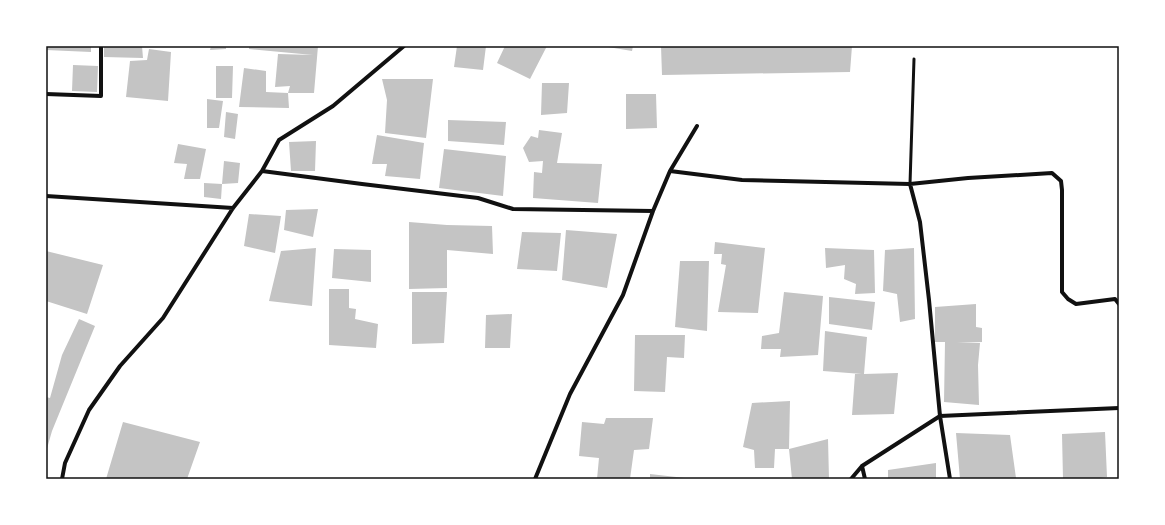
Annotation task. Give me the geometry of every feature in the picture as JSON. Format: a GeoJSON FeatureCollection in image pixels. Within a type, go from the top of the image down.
{"type":"FeatureCollection","features":[{"type":"Feature","properties":{"kind":"street"},"geometry":{"type":"LineString","coordinates":[[46,94],[100,96],[101,46]]}},
{"type":"Feature","properties":{"kind":"street"},"geometry":{"type":"LineString","coordinates":[[62,479],[65,463],[89,410],[120,366],[163,318],[233,208],[262,171],[279,140],[333,106],[404,46]]}},
{"type":"Feature","properties":{"kind":"street"},"geometry":{"type":"LineString","coordinates":[[535,479],[570,394],[623,295],[653,211],[670,171],[698,126]]}},
{"type":"Feature","properties":{"kind":"street"},"geometry":{"type":"LineString","coordinates":[[262,171],[478,198],[513,209],[653,211]]}},
{"type":"Feature","properties":{"kind":"street"},"geometry":{"type":"LineString","coordinates":[[670,171],[742,180],[910,184],[968,178],[1052,173],[1061,181],[1062,190],[1062,292],[1068,299],[1076,304],[1115,299],[1119,304]]}},
{"type":"Feature","properties":{"kind":"street"},"geometry":{"type":"LineString","coordinates":[[910,184],[920,222],[940,416],[950,479]]}},
{"type":"Feature","properties":{"kind":"street"},"geometry":{"type":"LineString","coordinates":[[46,196],[233,208]]}},
{"type":"Feature","properties":{"kind":"street"},"geometry":{"type":"LineString","coordinates":[[851,479],[862,466],[940,416],[1119,408]]}},
{"type":"Feature","properties":{"kind":"street"},"geometry":{"type":"LineString","coordinates":[[862,466],[865,479]]}},
{"type":"Feature","properties":{"kind":"lane"},"geometry":{"type":"LineString","coordinates":[[910,184],[914,59]]}},
{"type":"Feature","properties":{"kind":"building"},"geometry":{"type":"Polygon","coordinates":[[[46,46],[91,46],[91,52],[46,50],[46,46]]]}},
{"type":"Feature","properties":{"kind":"building"},"geometry":{"type":"Polygon","coordinates":[[[104,46],[142,46],[143,58],[104,57],[104,46]]]}},
{"type":"Feature","properties":{"kind":"building"},"geometry":{"type":"Polygon","coordinates":[[[211,46],[226,46],[226,49],[210,50],[211,46]]]}},
{"type":"Feature","properties":{"kind":"building"},"geometry":{"type":"Polygon","coordinates":[[[249,46],[318,46],[314,93],[288,93],[290,86],[275,87],[278,54],[313,55],[249,49],[249,46]]]}},
{"type":"Feature","properties":{"kind":"building"},"geometry":{"type":"Polygon","coordinates":[[[457,46],[486,46],[483,70],[454,67],[457,46]]]}},
{"type":"Feature","properties":{"kind":"building"},"geometry":{"type":"Polygon","coordinates":[[[505,46],[547,46],[530,79],[497,63],[505,46]]]}},
{"type":"Feature","properties":{"kind":"building"},"geometry":{"type":"Polygon","coordinates":[[[608,46],[633,46],[632,51],[608,46]]]}},
{"type":"Feature","properties":{"kind":"building"},"geometry":{"type":"Polygon","coordinates":[[[661,46],[852,46],[850,72],[662,75],[661,46]]]}},
{"type":"Feature","properties":{"kind":"building"},"geometry":{"type":"Polygon","coordinates":[[[149,49],[171,52],[168,101],[126,97],[130,61],[147,60],[149,49]]]}},
{"type":"Feature","properties":{"kind":"building"},"geometry":{"type":"Polygon","coordinates":[[[73,65],[98,66],[97,92],[72,91],[73,65]]]}},
{"type":"Feature","properties":{"kind":"building"},"geometry":{"type":"Polygon","coordinates":[[[216,66],[233,66],[232,98],[216,98],[216,66]]]}},
{"type":"Feature","properties":{"kind":"building"},"geometry":{"type":"Polygon","coordinates":[[[244,68],[266,71],[266,92],[288,93],[289,108],[239,107],[244,68]]]}},
{"type":"Feature","properties":{"kind":"building"},"geometry":{"type":"Polygon","coordinates":[[[382,79],[433,79],[426,138],[385,133],[387,100],[382,79]]]}},
{"type":"Feature","properties":{"kind":"building"},"geometry":{"type":"Polygon","coordinates":[[[542,83],[569,83],[567,113],[541,115],[542,83]]]}},
{"type":"Feature","properties":{"kind":"building"},"geometry":{"type":"Polygon","coordinates":[[[626,94],[656,94],[657,128],[626,129],[626,94]]]}},
{"type":"Feature","properties":{"kind":"building"},"geometry":{"type":"Polygon","coordinates":[[[207,99],[223,101],[219,128],[207,128],[207,99]]]}},
{"type":"Feature","properties":{"kind":"building"},"geometry":{"type":"Polygon","coordinates":[[[226,112],[238,114],[235,139],[224,137],[226,112]]]}},
{"type":"Feature","properties":{"kind":"building"},"geometry":{"type":"Polygon","coordinates":[[[448,120],[506,122],[504,145],[448,141],[448,120]]]}},
{"type":"Feature","properties":{"kind":"building"},"geometry":{"type":"Polygon","coordinates":[[[539,130],[562,133],[557,163],[602,164],[598,203],[533,198],[534,172],[542,173],[543,161],[529,162],[523,148],[531,136],[538,138],[539,130]]]}},
{"type":"Feature","properties":{"kind":"building"},"geometry":{"type":"Polygon","coordinates":[[[377,135],[424,143],[420,179],[385,176],[387,164],[372,164],[377,135]]]}},
{"type":"Feature","properties":{"kind":"building"},"geometry":{"type":"Polygon","coordinates":[[[316,141],[315,171],[291,171],[289,142],[316,141]]]}},
{"type":"Feature","properties":{"kind":"building"},"geometry":{"type":"Polygon","coordinates":[[[178,144],[206,149],[200,179],[184,179],[187,164],[174,163],[178,144]]]}},
{"type":"Feature","properties":{"kind":"building"},"geometry":{"type":"Polygon","coordinates":[[[444,149],[506,156],[503,196],[439,188],[444,149]]]}},
{"type":"Feature","properties":{"kind":"building"},"geometry":{"type":"Polygon","coordinates":[[[224,161],[240,163],[238,183],[222,184],[224,161]]]}},
{"type":"Feature","properties":{"kind":"building"},"geometry":{"type":"Polygon","coordinates":[[[204,183],[222,184],[221,199],[204,197],[204,183]]]}},
{"type":"Feature","properties":{"kind":"building"},"geometry":{"type":"Polygon","coordinates":[[[318,209],[313,237],[284,230],[286,210],[318,209]]]}},
{"type":"Feature","properties":{"kind":"building"},"geometry":{"type":"Polygon","coordinates":[[[249,214],[281,216],[275,253],[244,246],[249,214]]]}},
{"type":"Feature","properties":{"kind":"building"},"geometry":{"type":"Polygon","coordinates":[[[409,222],[492,226],[493,254],[447,250],[447,288],[409,289],[409,222]]]}},
{"type":"Feature","properties":{"kind":"building"},"geometry":{"type":"Polygon","coordinates":[[[566,230],[617,234],[607,288],[562,280],[566,230]]]}},
{"type":"Feature","properties":{"kind":"building"},"geometry":{"type":"Polygon","coordinates":[[[522,232],[561,233],[557,271],[517,269],[522,232]]]}},
{"type":"Feature","properties":{"kind":"building"},"geometry":{"type":"Polygon","coordinates":[[[715,242],[765,248],[758,313],[718,312],[726,265],[721,264],[722,254],[714,254],[715,242]]]}},
{"type":"Feature","properties":{"kind":"building"},"geometry":{"type":"Polygon","coordinates":[[[316,248],[312,306],[269,301],[281,251],[316,248]]]}},
{"type":"Feature","properties":{"kind":"building"},"geometry":{"type":"Polygon","coordinates":[[[825,248],[874,250],[875,293],[855,294],[856,284],[844,279],[845,265],[826,268],[825,248]]]}},
{"type":"Feature","properties":{"kind":"building"},"geometry":{"type":"Polygon","coordinates":[[[914,248],[915,319],[900,322],[897,294],[883,291],[885,250],[914,248]]]}},
{"type":"Feature","properties":{"kind":"building"},"geometry":{"type":"Polygon","coordinates":[[[334,249],[371,250],[371,282],[332,278],[334,249]]]}},
{"type":"Feature","properties":{"kind":"building"},"geometry":{"type":"Polygon","coordinates":[[[46,251],[103,265],[87,314],[46,301],[46,251]]]}},
{"type":"Feature","properties":{"kind":"building"},"geometry":{"type":"Polygon","coordinates":[[[680,261],[709,261],[707,331],[675,327],[680,261]]]}},
{"type":"Feature","properties":{"kind":"building"},"geometry":{"type":"Polygon","coordinates":[[[329,289],[349,289],[349,308],[356,309],[355,319],[378,324],[376,348],[329,345],[329,289]]]}},
{"type":"Feature","properties":{"kind":"building"},"geometry":{"type":"Polygon","coordinates":[[[412,292],[447,292],[444,343],[412,344],[412,292]]]}},
{"type":"Feature","properties":{"kind":"building"},"geometry":{"type":"Polygon","coordinates":[[[784,292],[823,296],[818,355],[780,357],[781,349],[761,349],[762,336],[779,333],[784,292]]]}},
{"type":"Feature","properties":{"kind":"building"},"geometry":{"type":"Polygon","coordinates":[[[829,297],[875,302],[872,330],[829,324],[829,297]]]}},
{"type":"Feature","properties":{"kind":"building"},"geometry":{"type":"Polygon","coordinates":[[[976,304],[976,327],[982,328],[982,342],[957,343],[980,343],[978,365],[979,405],[944,402],[945,342],[935,342],[935,307],[976,304]]]}},
{"type":"Feature","properties":{"kind":"building"},"geometry":{"type":"Polygon","coordinates":[[[512,314],[510,348],[485,348],[486,315],[512,314]]]}},
{"type":"Feature","properties":{"kind":"building"},"geometry":{"type":"Polygon","coordinates":[[[79,319],[95,326],[52,431],[46,452],[46,397],[50,398],[62,355],[79,319]]]}},
{"type":"Feature","properties":{"kind":"building"},"geometry":{"type":"Polygon","coordinates":[[[825,331],[867,337],[864,374],[898,373],[894,414],[852,415],[855,374],[862,374],[823,371],[825,331]]]}},
{"type":"Feature","properties":{"kind":"building"},"geometry":{"type":"Polygon","coordinates":[[[635,335],[685,335],[684,358],[667,357],[665,392],[634,391],[635,335]]]}},
{"type":"Feature","properties":{"kind":"building"},"geometry":{"type":"Polygon","coordinates":[[[790,401],[789,449],[775,449],[774,468],[755,468],[754,450],[743,447],[752,403],[790,401]]]}},
{"type":"Feature","properties":{"kind":"building"},"geometry":{"type":"Polygon","coordinates":[[[606,418],[653,418],[649,449],[634,450],[630,479],[597,479],[599,458],[579,456],[582,422],[604,424],[606,418]]]}},
{"type":"Feature","properties":{"kind":"building"},"geometry":{"type":"Polygon","coordinates":[[[123,422],[200,442],[187,479],[106,479],[123,422]]]}},
{"type":"Feature","properties":{"kind":"building"},"geometry":{"type":"Polygon","coordinates":[[[1105,432],[1107,477],[1093,479],[1063,479],[1062,434],[1105,432]]]}},
{"type":"Feature","properties":{"kind":"building"},"geometry":{"type":"Polygon","coordinates":[[[956,433],[1010,435],[1016,478],[960,479],[956,433]]]}},
{"type":"Feature","properties":{"kind":"building"},"geometry":{"type":"Polygon","coordinates":[[[828,439],[829,479],[792,479],[789,449],[828,439]]]}},
{"type":"Feature","properties":{"kind":"building"},"geometry":{"type":"Polygon","coordinates":[[[936,463],[936,479],[888,479],[888,470],[936,463]]]}},
{"type":"Feature","properties":{"kind":"building"},"geometry":{"type":"Polygon","coordinates":[[[650,474],[685,478],[685,479],[650,479],[650,474]]]}}]}
